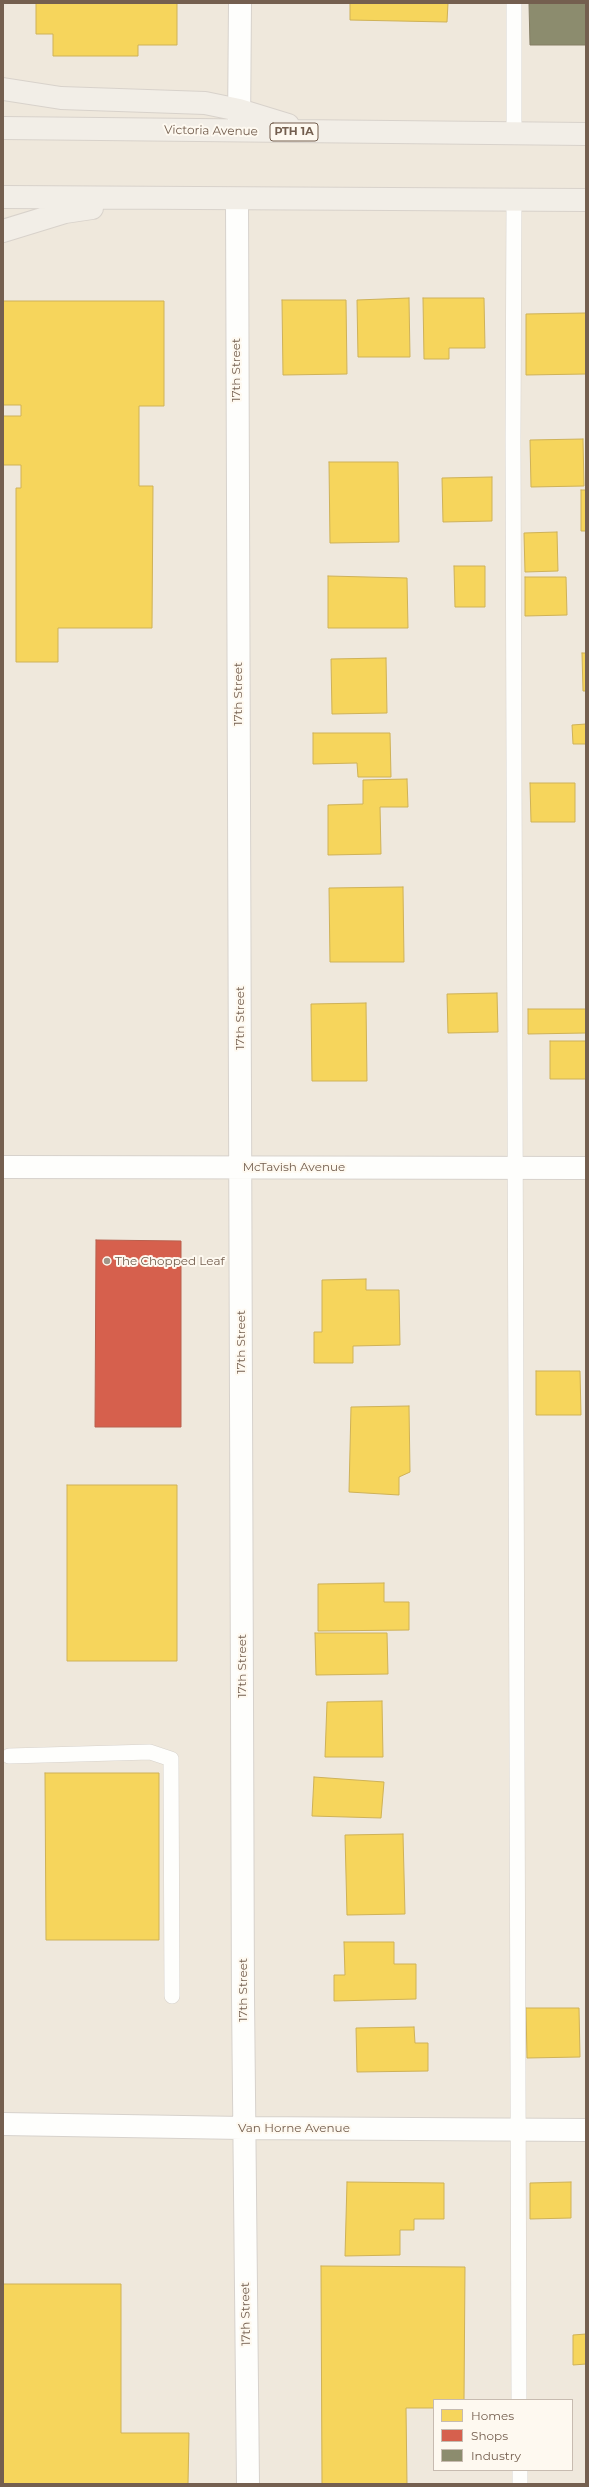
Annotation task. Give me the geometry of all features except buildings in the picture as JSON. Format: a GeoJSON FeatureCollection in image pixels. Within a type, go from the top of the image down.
{"type":"FeatureCollection","features":[{"type":"Feature","properties":{"kind":"main road"},"geometry":{"type":"LineString","coordinates":[[3,89],[62,98],[179,101],[239,110],[279,123],[339,133]]}},
{"type":"Feature","properties":{"kind":"main road","name":"Victoria Avenue"},"geometry":{"type":"LineString","coordinates":[[3,128],[339,133],[586,134]]}},
{"type":"Feature","properties":{"kind":"main road"},"geometry":{"type":"LineString","coordinates":[[3,197],[237,200],[586,200]]}},
{"type":"Feature","properties":{"kind":"main road"},"geometry":{"type":"LineString","coordinates":[[3,232],[65,212],[156,199]]}},
{"type":"Feature","properties":{"kind":"street"},"geometry":{"type":"LineString","coordinates":[[239,131],[240,3]]}},
{"type":"Feature","properties":{"kind":"street","name":"17th Street"},"geometry":{"type":"LineString","coordinates":[[237,200],[243,2128],[248,2484]]}},
{"type":"Feature","properties":{"kind":"street","name":"McTavish Avenue"},"geometry":{"type":"LineString","coordinates":[[3,1167],[586,1168]]}},
{"type":"Feature","properties":{"kind":"street","name":"Van Horne Avenue"},"geometry":{"type":"LineString","coordinates":[[3,2124],[243,2128],[586,2130]]}},
{"type":"Feature","properties":{"kind":"lane"},"geometry":{"type":"LineString","coordinates":[[514,3],[514,134]]}},
{"type":"Feature","properties":{"kind":"lane"},"geometry":{"type":"LineString","coordinates":[[514,200],[515,1168],[519,2399]]}},
{"type":"Feature","properties":{"kind":"lane"},"geometry":{"type":"LineString","coordinates":[[9,1756],[150,1752],[171,1759],[172,1996]]}},
{"type":"Feature","properties":{"kind":"lane"},"geometry":{"type":"LineString","coordinates":[[520,2471],[520,2484]]}},
{"type":"Feature","properties":{"kind":"shaded area"},"geometry":{"type":"Polygon","coordinates":[[[3,3],[586,3],[586,2484],[3,2484],[3,3]]]}},
{"type":"Feature","properties":{"kind":"place","name":"The Chopped Leaf"},"geometry":{"type":"Point","coordinates":[107,1261]}}]}
